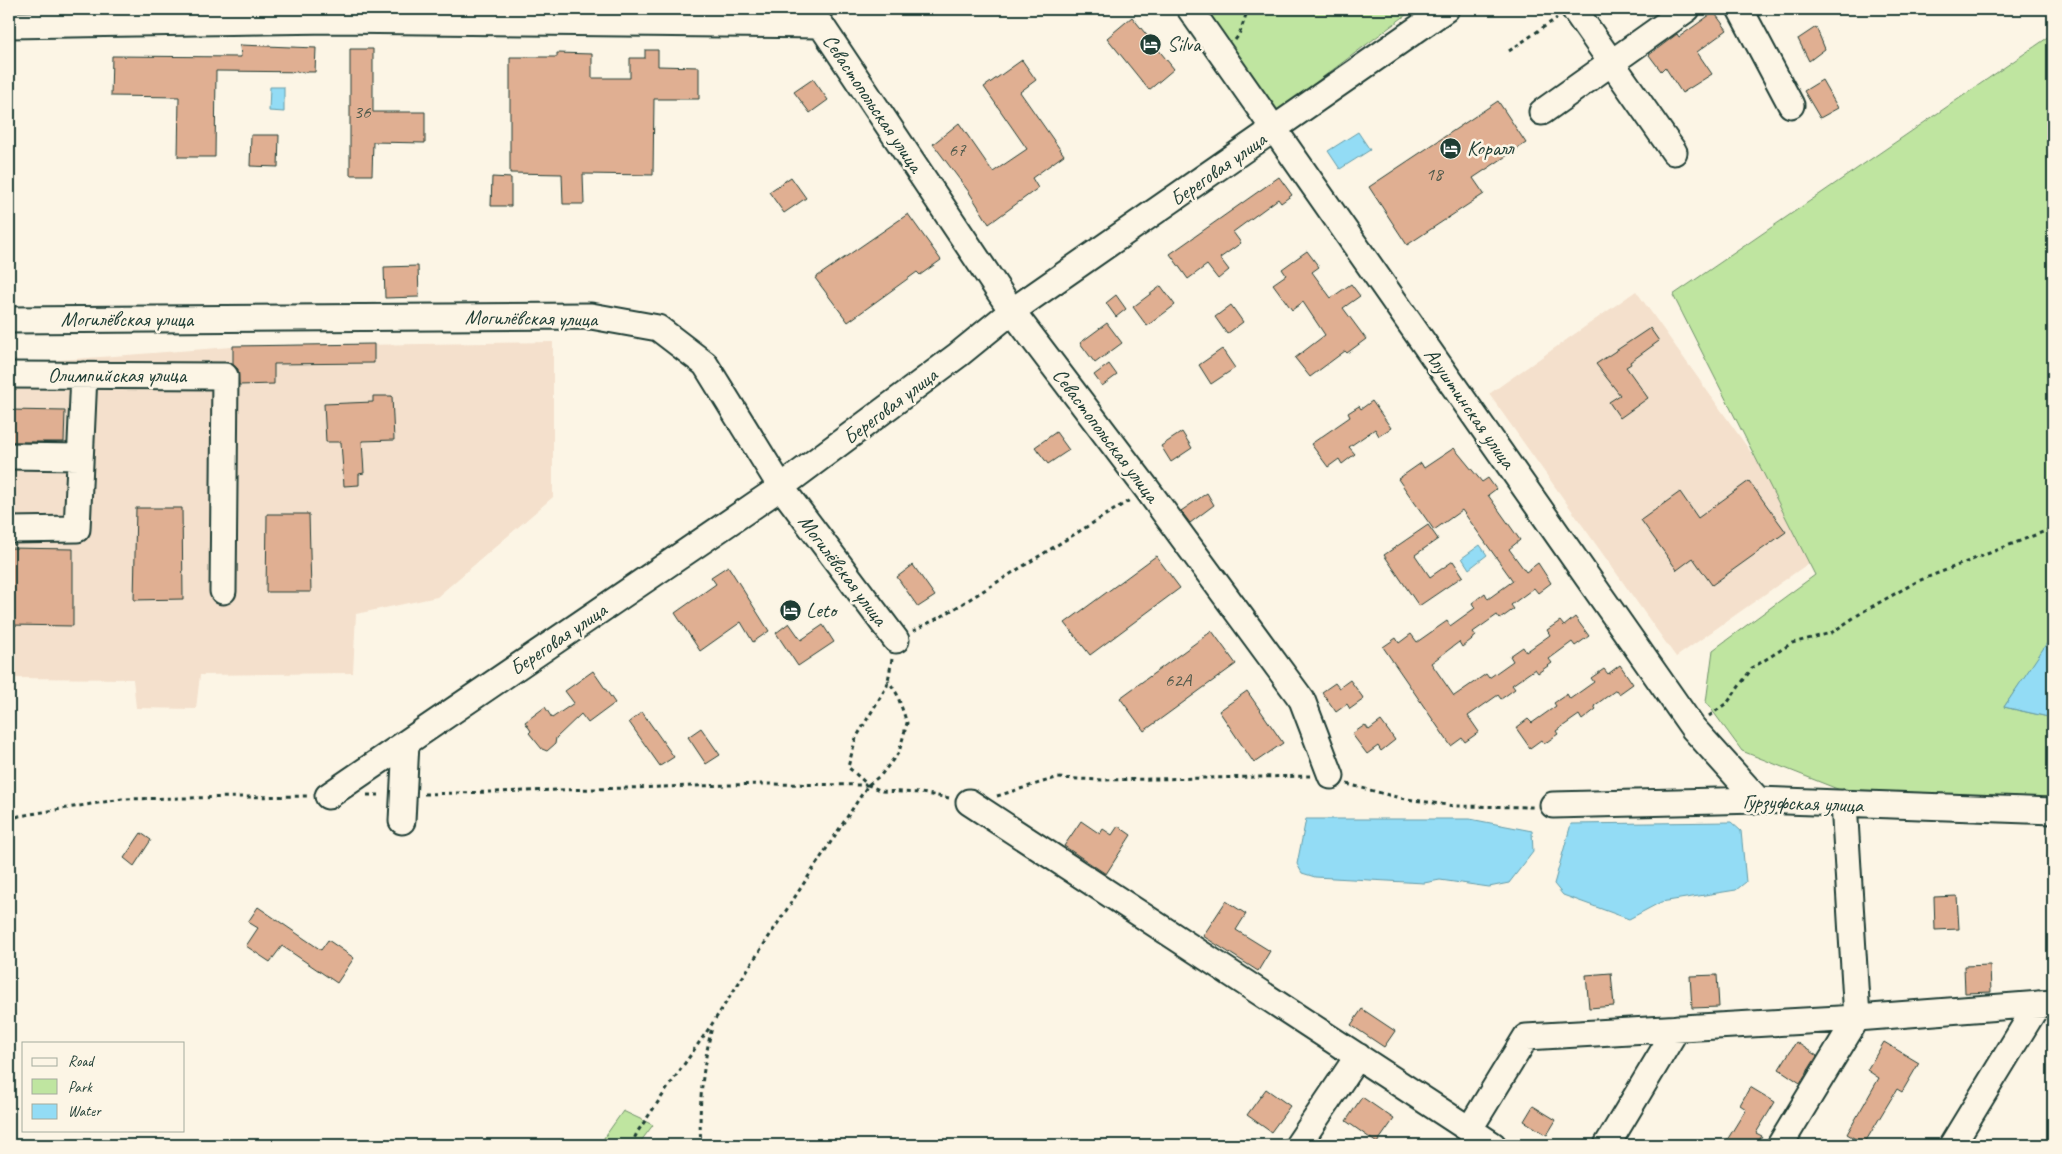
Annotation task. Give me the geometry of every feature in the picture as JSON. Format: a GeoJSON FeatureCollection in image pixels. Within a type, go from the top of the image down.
{"type":"FeatureCollection","features":[{"type":"Feature","properties":{"kind":"street","name":"Алуштинская улица"},"geometry":{"type":"LineString","coordinates":[[1190,9],[1276,129],[1693,728],[1758,800]]}},
{"type":"Feature","properties":{"kind":"street","name":"Береговая улица"},"geometry":{"type":"LineString","coordinates":[[328,796],[781,487],[958,355],[1012,311],[1446,9]]}},
{"type":"Feature","properties":{"kind":"street"},"geometry":{"type":"LineString","coordinates":[[1542,112],[1687,9]]}},
{"type":"Feature","properties":{"kind":"street"},"geometry":{"type":"LineString","coordinates":[[1740,9],[1791,105]]}},
{"type":"Feature","properties":{"kind":"street"},"geometry":{"type":"LineString","coordinates":[[1568,11],[1611,62],[1674,152]]}},
{"type":"Feature","properties":{"kind":"street","name":"Севастопольская улица"},"geometry":{"type":"LineString","coordinates":[[9,25],[332,14],[821,25],[1012,311],[1147,489],[1302,700],[1331,776]]}},
{"type":"Feature","properties":{"kind":"street","name":"Могилёвская улица"},"geometry":{"type":"LineString","coordinates":[[9,320],[591,316],[658,328],[705,364],[781,487],[896,640]]}},
{"type":"Feature","properties":{"kind":"street","name":"Олимпийская улица"},"geometry":{"type":"LineString","coordinates":[[9,375],[226,376],[224,590]]}},
{"type":"Feature","properties":{"kind":"street"},"geometry":{"type":"LineString","coordinates":[[9,530],[77,530],[84,375]]}},
{"type":"Feature","properties":{"kind":"street"},"geometry":{"type":"LineString","coordinates":[[9,456],[80,457]]}},
{"type":"Feature","properties":{"kind":"street"},"geometry":{"type":"LineString","coordinates":[[402,821],[406,743]]}},
{"type":"Feature","properties":{"kind":"street","name":"Гурзуфская улица"},"geometry":{"type":"LineString","coordinates":[[1553,805],[1758,800],[2053,811]]}},
{"type":"Feature","properties":{"kind":"street"},"geometry":{"type":"LineString","coordinates":[[969,802],[1492,1145]]}},
{"type":"Feature","properties":{"kind":"street"},"geometry":{"type":"LineString","coordinates":[[1780,1145],[1857,1018],[1844,803]]}},
{"type":"Feature","properties":{"kind":"street"},"geometry":{"type":"LineString","coordinates":[[1469,1130],[1526,1037],[1857,1018],[2046,1003]]}},
{"type":"Feature","properties":{"kind":"street"},"geometry":{"type":"LineString","coordinates":[[1952,1145],[2046,1003]]}},
{"type":"Feature","properties":{"kind":"street"},"geometry":{"type":"LineString","coordinates":[[1606,1145],[1677,1028]]}},
{"type":"Feature","properties":{"kind":"street"},"geometry":{"type":"LineString","coordinates":[[1298,1145],[1358,1056]]}},
{"type":"Feature","properties":{"kind":"path"},"geometry":{"type":"LineString","coordinates":[[1223,55],[1239,36],[1248,9]]}},
{"type":"Feature","properties":{"kind":"path"},"geometry":{"type":"LineString","coordinates":[[1509,51],[1568,11]]}},
{"type":"Feature","properties":{"kind":"path"},"geometry":{"type":"LineString","coordinates":[[1147,489],[944,615],[896,640],[887,686],[856,738],[848,767],[868,785],[882,791],[921,793],[969,802],[1007,794],[1056,778],[1102,780],[1331,776],[1358,788],[1400,798],[1454,806],[1526,808],[1553,805]]}},
{"type":"Feature","properties":{"kind":"path"},"geometry":{"type":"LineString","coordinates":[[1693,728],[1728,702],[1752,668],[1792,643],[1831,633],[1864,611],[1918,581],[2053,528]]}},
{"type":"Feature","properties":{"kind":"path"},"geometry":{"type":"LineString","coordinates":[[631,1145],[638,1131],[712,1024],[868,785],[881,775],[899,752],[907,723],[897,694],[888,680]]}},
{"type":"Feature","properties":{"kind":"path"},"geometry":{"type":"LineString","coordinates":[[366,796],[763,784],[868,785]]}},
{"type":"Feature","properties":{"kind":"path"},"geometry":{"type":"LineString","coordinates":[[9,820],[19,816],[122,799],[328,796]]}},
{"type":"Feature","properties":{"kind":"path"},"geometry":{"type":"LineString","coordinates":[[701,1145],[702,1095],[706,1053],[712,1024]]}},
{"type":"Feature","properties":{"kind":"shaded area"},"geometry":{"type":"Polygon","coordinates":[[[1636,291],[1823,553],[1676,657],[1489,394],[1636,291]]]}},
{"type":"Feature","properties":{"kind":"shaded area"},"geometry":{"type":"Polygon","coordinates":[[[553,342],[553,497],[437,597],[356,614],[353,673],[200,675],[196,709],[136,708],[133,679],[9,678],[9,364],[231,347],[553,342]]]}},
{"type":"Feature","properties":{"kind":"green space"},"geometry":{"type":"Polygon","coordinates":[[[1199,9],[1414,9],[1275,113],[1199,9]]]}},
{"type":"Feature","properties":{"kind":"green space"},"geometry":{"type":"Polygon","coordinates":[[[2053,34],[2053,640],[2047,644],[2004,707],[2053,718],[2053,799],[1850,794],[1742,751],[1706,702],[1713,650],[1815,575],[1673,295],[2053,34]]]}},
{"type":"Feature","properties":{"kind":"green space"},"geometry":{"type":"Polygon","coordinates":[[[623,1111],[653,1125],[638,1145],[599,1145],[623,1111]]]}},
{"type":"Feature","properties":{"kind":"water"},"geometry":{"type":"Polygon","coordinates":[[[270,87],[284,87],[284,112],[269,111],[270,87]]]}},
{"type":"Feature","properties":{"kind":"water"},"geometry":{"type":"Polygon","coordinates":[[[1358,132],[1370,150],[1340,169],[1328,151],[1358,132]]]}},
{"type":"Feature","properties":{"kind":"water"},"geometry":{"type":"Polygon","coordinates":[[[1480,545],[1487,555],[1469,569],[1462,558],[1480,545]]]}},
{"type":"Feature","properties":{"kind":"water"},"geometry":{"type":"Polygon","coordinates":[[[2053,640],[2053,718],[2004,707],[2047,643],[2053,640]]]}},
{"type":"Feature","properties":{"kind":"water"},"geometry":{"type":"Polygon","coordinates":[[[1306,819],[1470,819],[1532,831],[1533,852],[1509,883],[1489,887],[1440,880],[1424,883],[1315,877],[1302,873],[1297,864],[1306,819]]]}},
{"type":"Feature","properties":{"kind":"water"},"geometry":{"type":"Polygon","coordinates":[[[1731,822],[1741,831],[1746,882],[1736,890],[1661,902],[1629,919],[1563,895],[1554,884],[1571,824],[1731,822]]]}},
{"type":"Feature","properties":{"kind":"building"},"geometry":{"type":"Polygon","coordinates":[[[1714,12],[1727,30],[1697,52],[1712,74],[1682,93],[1665,67],[1661,71],[1649,55],[1677,34],[1679,37],[1714,12]]]}},
{"type":"Feature","properties":{"kind":"building"},"geometry":{"type":"Polygon","coordinates":[[[1132,17],[1174,69],[1149,90],[1107,38],[1132,17]]]}},
{"type":"Feature","properties":{"kind":"building"},"geometry":{"type":"Polygon","coordinates":[[[1816,27],[1825,49],[1809,61],[1798,39],[1816,27]]]}},
{"type":"Feature","properties":{"kind":"building"},"geometry":{"type":"Polygon","coordinates":[[[240,45],[316,48],[315,72],[216,71],[215,157],[178,157],[179,97],[111,96],[112,56],[241,57],[240,45]]]}},
{"type":"Feature","properties":{"kind":"building"},"geometry":{"type":"Polygon","coordinates":[[[350,49],[373,49],[373,112],[425,112],[425,143],[373,142],[372,175],[350,175],[350,49]]]}},
{"type":"Feature","properties":{"kind":"building"},"geometry":{"type":"Polygon","coordinates":[[[645,50],[658,50],[658,66],[699,67],[699,99],[654,99],[653,175],[583,174],[584,204],[563,204],[562,174],[510,173],[510,57],[557,57],[557,53],[592,54],[592,78],[630,78],[630,58],[645,58],[645,50]]]}},
{"type":"Feature","properties":{"kind":"building"},"geometry":{"type":"Polygon","coordinates":[[[1022,60],[1036,80],[1020,92],[1064,155],[1032,178],[1038,188],[989,224],[969,192],[933,144],[959,123],[993,172],[1027,149],[984,87],[1022,60]]]}},
{"type":"Feature","properties":{"kind":"building"},"geometry":{"type":"Polygon","coordinates":[[[813,79],[828,100],[810,113],[794,92],[813,79]]]}},
{"type":"Feature","properties":{"kind":"building"},"geometry":{"type":"Polygon","coordinates":[[[1822,80],[1838,108],[1820,118],[1804,91],[1822,80]]]}},
{"type":"Feature","properties":{"kind":"building"},"geometry":{"type":"Polygon","coordinates":[[[1498,101],[1526,143],[1473,178],[1484,194],[1407,245],[1369,187],[1498,101]]]}},
{"type":"Feature","properties":{"kind":"building"},"geometry":{"type":"Polygon","coordinates":[[[251,135],[279,135],[278,167],[250,166],[251,135]]]}},
{"type":"Feature","properties":{"kind":"building"},"geometry":{"type":"Polygon","coordinates":[[[492,177],[511,178],[511,206],[491,206],[492,177]]]}},
{"type":"Feature","properties":{"kind":"building"},"geometry":{"type":"Polygon","coordinates":[[[791,177],[806,198],[784,213],[769,192],[791,177]]]}},
{"type":"Feature","properties":{"kind":"building"},"geometry":{"type":"Polygon","coordinates":[[[1279,177],[1292,195],[1281,203],[1278,199],[1233,232],[1241,243],[1220,258],[1229,270],[1218,279],[1207,265],[1188,279],[1170,254],[1279,177]]]}},
{"type":"Feature","properties":{"kind":"building"},"geometry":{"type":"Polygon","coordinates":[[[908,214],[941,260],[920,275],[917,272],[848,322],[815,278],[908,214]]]}},
{"type":"Feature","properties":{"kind":"building"},"geometry":{"type":"Polygon","coordinates":[[[1307,251],[1319,267],[1312,272],[1331,298],[1351,284],[1360,296],[1343,308],[1366,339],[1347,353],[1345,351],[1310,377],[1295,358],[1325,335],[1303,302],[1292,310],[1273,284],[1286,275],[1282,269],[1307,251]]]}},
{"type":"Feature","properties":{"kind":"building"},"geometry":{"type":"Polygon","coordinates":[[[418,266],[419,297],[385,298],[384,267],[418,266]]]}},
{"type":"Feature","properties":{"kind":"building"},"geometry":{"type":"Polygon","coordinates":[[[1161,286],[1175,305],[1147,326],[1133,307],[1161,286]]]}},
{"type":"Feature","properties":{"kind":"building"},"geometry":{"type":"Polygon","coordinates":[[[1116,295],[1126,309],[1116,317],[1106,303],[1116,295]]]}},
{"type":"Feature","properties":{"kind":"building"},"geometry":{"type":"Polygon","coordinates":[[[1231,305],[1243,322],[1227,334],[1215,317],[1231,305]]]}},
{"type":"Feature","properties":{"kind":"building"},"geometry":{"type":"Polygon","coordinates":[[[1107,323],[1122,343],[1095,363],[1080,343],[1107,323]]]}},
{"type":"Feature","properties":{"kind":"building"},"geometry":{"type":"Polygon","coordinates":[[[1650,328],[1659,341],[1626,367],[1648,398],[1620,418],[1609,402],[1620,395],[1596,364],[1650,328]]]}},
{"type":"Feature","properties":{"kind":"building"},"geometry":{"type":"Polygon","coordinates":[[[374,344],[374,363],[274,364],[274,384],[239,385],[238,369],[233,365],[233,346],[374,344]]]}},
{"type":"Feature","properties":{"kind":"building"},"geometry":{"type":"Polygon","coordinates":[[[1222,349],[1235,368],[1211,384],[1199,365],[1222,349]]]}},
{"type":"Feature","properties":{"kind":"building"},"geometry":{"type":"Polygon","coordinates":[[[1109,364],[1117,375],[1102,386],[1094,375],[1109,364]]]}},
{"type":"Feature","properties":{"kind":"building"},"geometry":{"type":"Polygon","coordinates":[[[373,396],[392,396],[394,440],[362,441],[364,473],[359,474],[359,485],[344,486],[341,442],[326,442],[324,404],[373,402],[373,396]]]}},
{"type":"Feature","properties":{"kind":"building"},"geometry":{"type":"Polygon","coordinates":[[[1372,401],[1391,428],[1379,436],[1375,429],[1349,447],[1355,454],[1342,464],[1339,459],[1328,467],[1311,444],[1350,417],[1348,413],[1359,406],[1361,409],[1372,401]]]}},
{"type":"Feature","properties":{"kind":"building"},"geometry":{"type":"Polygon","coordinates":[[[9,410],[65,411],[64,442],[9,442],[9,410]]]}},
{"type":"Feature","properties":{"kind":"building"},"geometry":{"type":"Polygon","coordinates":[[[1056,432],[1069,450],[1048,464],[1035,447],[1056,432]]]}},
{"type":"Feature","properties":{"kind":"building"},"geometry":{"type":"Polygon","coordinates":[[[1182,432],[1192,448],[1171,462],[1161,446],[1182,432]]]}},
{"type":"Feature","properties":{"kind":"building"},"geometry":{"type":"Polygon","coordinates":[[[1454,448],[1482,482],[1488,478],[1496,489],[1488,495],[1520,540],[1509,549],[1526,572],[1538,563],[1551,583],[1538,593],[1534,588],[1511,605],[1514,609],[1500,619],[1497,615],[1473,632],[1476,636],[1462,647],[1459,642],[1431,663],[1454,696],[1486,674],[1489,678],[1513,661],[1510,656],[1523,647],[1526,652],[1550,635],[1547,630],[1560,621],[1564,626],[1575,617],[1589,636],[1575,646],[1572,642],[1549,659],[1552,663],[1538,673],[1535,669],[1512,685],[1515,689],[1501,699],[1498,695],[1468,716],[1479,732],[1465,742],[1462,738],[1451,746],[1383,647],[1396,638],[1399,643],[1411,634],[1417,642],[1447,621],[1450,626],[1475,608],[1472,603],[1485,593],[1488,599],[1513,581],[1462,510],[1434,530],[1398,479],[1421,463],[1424,468],[1454,448]]]}},
{"type":"Feature","properties":{"kind":"building"},"geometry":{"type":"Polygon","coordinates":[[[1749,481],[1786,532],[1712,585],[1693,558],[1677,570],[1641,520],[1680,492],[1698,518],[1749,481]]]}},
{"type":"Feature","properties":{"kind":"building"},"geometry":{"type":"Polygon","coordinates":[[[1207,493],[1214,505],[1190,523],[1181,511],[1207,493]]]}},
{"type":"Feature","properties":{"kind":"building"},"geometry":{"type":"Polygon","coordinates":[[[136,508],[182,508],[183,599],[134,600],[136,508]]]}},
{"type":"Feature","properties":{"kind":"building"},"geometry":{"type":"Polygon","coordinates":[[[267,514],[309,514],[311,592],[266,592],[267,514]]]}},
{"type":"Feature","properties":{"kind":"building"},"geometry":{"type":"Polygon","coordinates":[[[1428,525],[1438,539],[1415,555],[1430,577],[1453,561],[1463,576],[1419,606],[1384,555],[1428,525]]]}},
{"type":"Feature","properties":{"kind":"building"},"geometry":{"type":"Polygon","coordinates":[[[9,548],[73,549],[73,626],[9,625],[9,548]]]}},
{"type":"Feature","properties":{"kind":"building"},"geometry":{"type":"Polygon","coordinates":[[[1156,556],[1180,588],[1090,655],[1065,623],[1156,556]]]}},
{"type":"Feature","properties":{"kind":"building"},"geometry":{"type":"Polygon","coordinates":[[[913,565],[935,596],[918,607],[897,577],[913,565]]]}},
{"type":"Feature","properties":{"kind":"building"},"geometry":{"type":"Polygon","coordinates":[[[728,566],[769,631],[753,642],[741,622],[700,651],[675,613],[716,584],[711,577],[728,566]]]}},
{"type":"Feature","properties":{"kind":"building"},"geometry":{"type":"Polygon","coordinates":[[[789,623],[801,640],[823,625],[834,642],[798,666],[776,633],[789,623]]]}},
{"type":"Feature","properties":{"kind":"building"},"geometry":{"type":"Polygon","coordinates":[[[1212,631],[1236,664],[1144,731],[1120,698],[1212,631]]]}},
{"type":"Feature","properties":{"kind":"building"},"geometry":{"type":"Polygon","coordinates":[[[1620,665],[1633,684],[1619,694],[1616,690],[1594,706],[1596,709],[1582,720],[1579,715],[1556,731],[1558,734],[1544,744],[1541,740],[1530,748],[1516,728],[1528,719],[1532,723],[1556,706],[1554,703],[1567,694],[1570,699],[1594,682],[1591,678],[1604,669],[1608,674],[1620,665]]]}},
{"type":"Feature","properties":{"kind":"building"},"geometry":{"type":"Polygon","coordinates":[[[593,671],[615,703],[588,723],[581,714],[556,738],[555,744],[547,751],[542,749],[529,733],[531,731],[525,722],[545,707],[552,718],[574,703],[565,691],[593,671]]]}},
{"type":"Feature","properties":{"kind":"building"},"geometry":{"type":"Polygon","coordinates":[[[1350,680],[1364,699],[1350,709],[1347,704],[1336,712],[1322,692],[1335,683],[1339,688],[1350,680]]]}},
{"type":"Feature","properties":{"kind":"building"},"geometry":{"type":"Polygon","coordinates":[[[1247,691],[1283,743],[1254,763],[1219,711],[1247,691]]]}},
{"type":"Feature","properties":{"kind":"building"},"geometry":{"type":"Polygon","coordinates":[[[642,712],[674,757],[660,766],[629,722],[642,712]]]}},
{"type":"Feature","properties":{"kind":"building"},"geometry":{"type":"Polygon","coordinates":[[[1381,721],[1395,740],[1381,751],[1378,746],[1367,754],[1352,734],[1365,725],[1369,730],[1381,721]]]}},
{"type":"Feature","properties":{"kind":"building"},"geometry":{"type":"Polygon","coordinates":[[[701,728],[720,755],[706,764],[688,737],[701,728]]]}},
{"type":"Feature","properties":{"kind":"building"},"geometry":{"type":"Polygon","coordinates":[[[1081,821],[1100,834],[1103,829],[1112,835],[1118,826],[1131,835],[1106,874],[1064,846],[1081,821]]]}},
{"type":"Feature","properties":{"kind":"building"},"geometry":{"type":"Polygon","coordinates":[[[141,833],[151,840],[134,866],[124,858],[141,833]]]}},
{"type":"Feature","properties":{"kind":"building"},"geometry":{"type":"Polygon","coordinates":[[[1957,896],[1959,929],[1935,930],[1934,897],[1957,896]]]}},
{"type":"Feature","properties":{"kind":"building"},"geometry":{"type":"Polygon","coordinates":[[[1226,901],[1246,914],[1236,930],[1270,951],[1258,971],[1203,936],[1226,901]]]}},
{"type":"Feature","properties":{"kind":"building"},"geometry":{"type":"Polygon","coordinates":[[[258,907],[321,950],[328,940],[354,958],[337,983],[282,946],[270,962],[246,946],[258,928],[248,922],[258,907]]]}},
{"type":"Feature","properties":{"kind":"building"},"geometry":{"type":"Polygon","coordinates":[[[1990,965],[1991,992],[1965,993],[1964,966],[1990,965]]]}},
{"type":"Feature","properties":{"kind":"building"},"geometry":{"type":"Polygon","coordinates":[[[1611,973],[1614,1006],[1589,1008],[1586,975],[1611,973]]]}},
{"type":"Feature","properties":{"kind":"building"},"geometry":{"type":"Polygon","coordinates":[[[1717,975],[1719,1007],[1692,1008],[1690,976],[1717,975]]]}},
{"type":"Feature","properties":{"kind":"building"},"geometry":{"type":"Polygon","coordinates":[[[1362,1009],[1395,1031],[1384,1047],[1351,1025],[1362,1009]]]}},
{"type":"Feature","properties":{"kind":"building"},"geometry":{"type":"Polygon","coordinates":[[[1796,1042],[1817,1056],[1800,1083],[1779,1069],[1796,1042]]]}},
{"type":"Feature","properties":{"kind":"building"},"geometry":{"type":"Polygon","coordinates":[[[1884,1042],[1919,1063],[1902,1092],[1897,1089],[1864,1144],[1847,1134],[1879,1078],[1867,1070],[1884,1042]]]}},
{"type":"Feature","properties":{"kind":"building"},"geometry":{"type":"Polygon","coordinates":[[[1750,1087],[1775,1102],[1756,1133],[1762,1136],[1756,1145],[1724,1145],[1746,1109],[1740,1105],[1750,1087]]]}},
{"type":"Feature","properties":{"kind":"building"},"geometry":{"type":"Polygon","coordinates":[[[1266,1089],[1290,1106],[1271,1132],[1247,1115],[1266,1089]]]}},
{"type":"Feature","properties":{"kind":"building"},"geometry":{"type":"Polygon","coordinates":[[[1362,1097],[1394,1119],[1377,1143],[1346,1121],[1362,1097]]]}},
{"type":"Feature","properties":{"kind":"building"},"geometry":{"type":"Polygon","coordinates":[[[1533,1106],[1556,1120],[1547,1135],[1524,1121],[1533,1106]]]}},
{"type":"Feature","properties":{"kind":"place","name":"Silva"},"geometry":{"type":"Point","coordinates":[1151,44]}},
{"type":"Feature","properties":{"kind":"place","name":"Коралл"},"geometry":{"type":"Point","coordinates":[1451,148]}},
{"type":"Feature","properties":{"kind":"place","name":"Leto"},"geometry":{"type":"Point","coordinates":[790,610]}}]}
